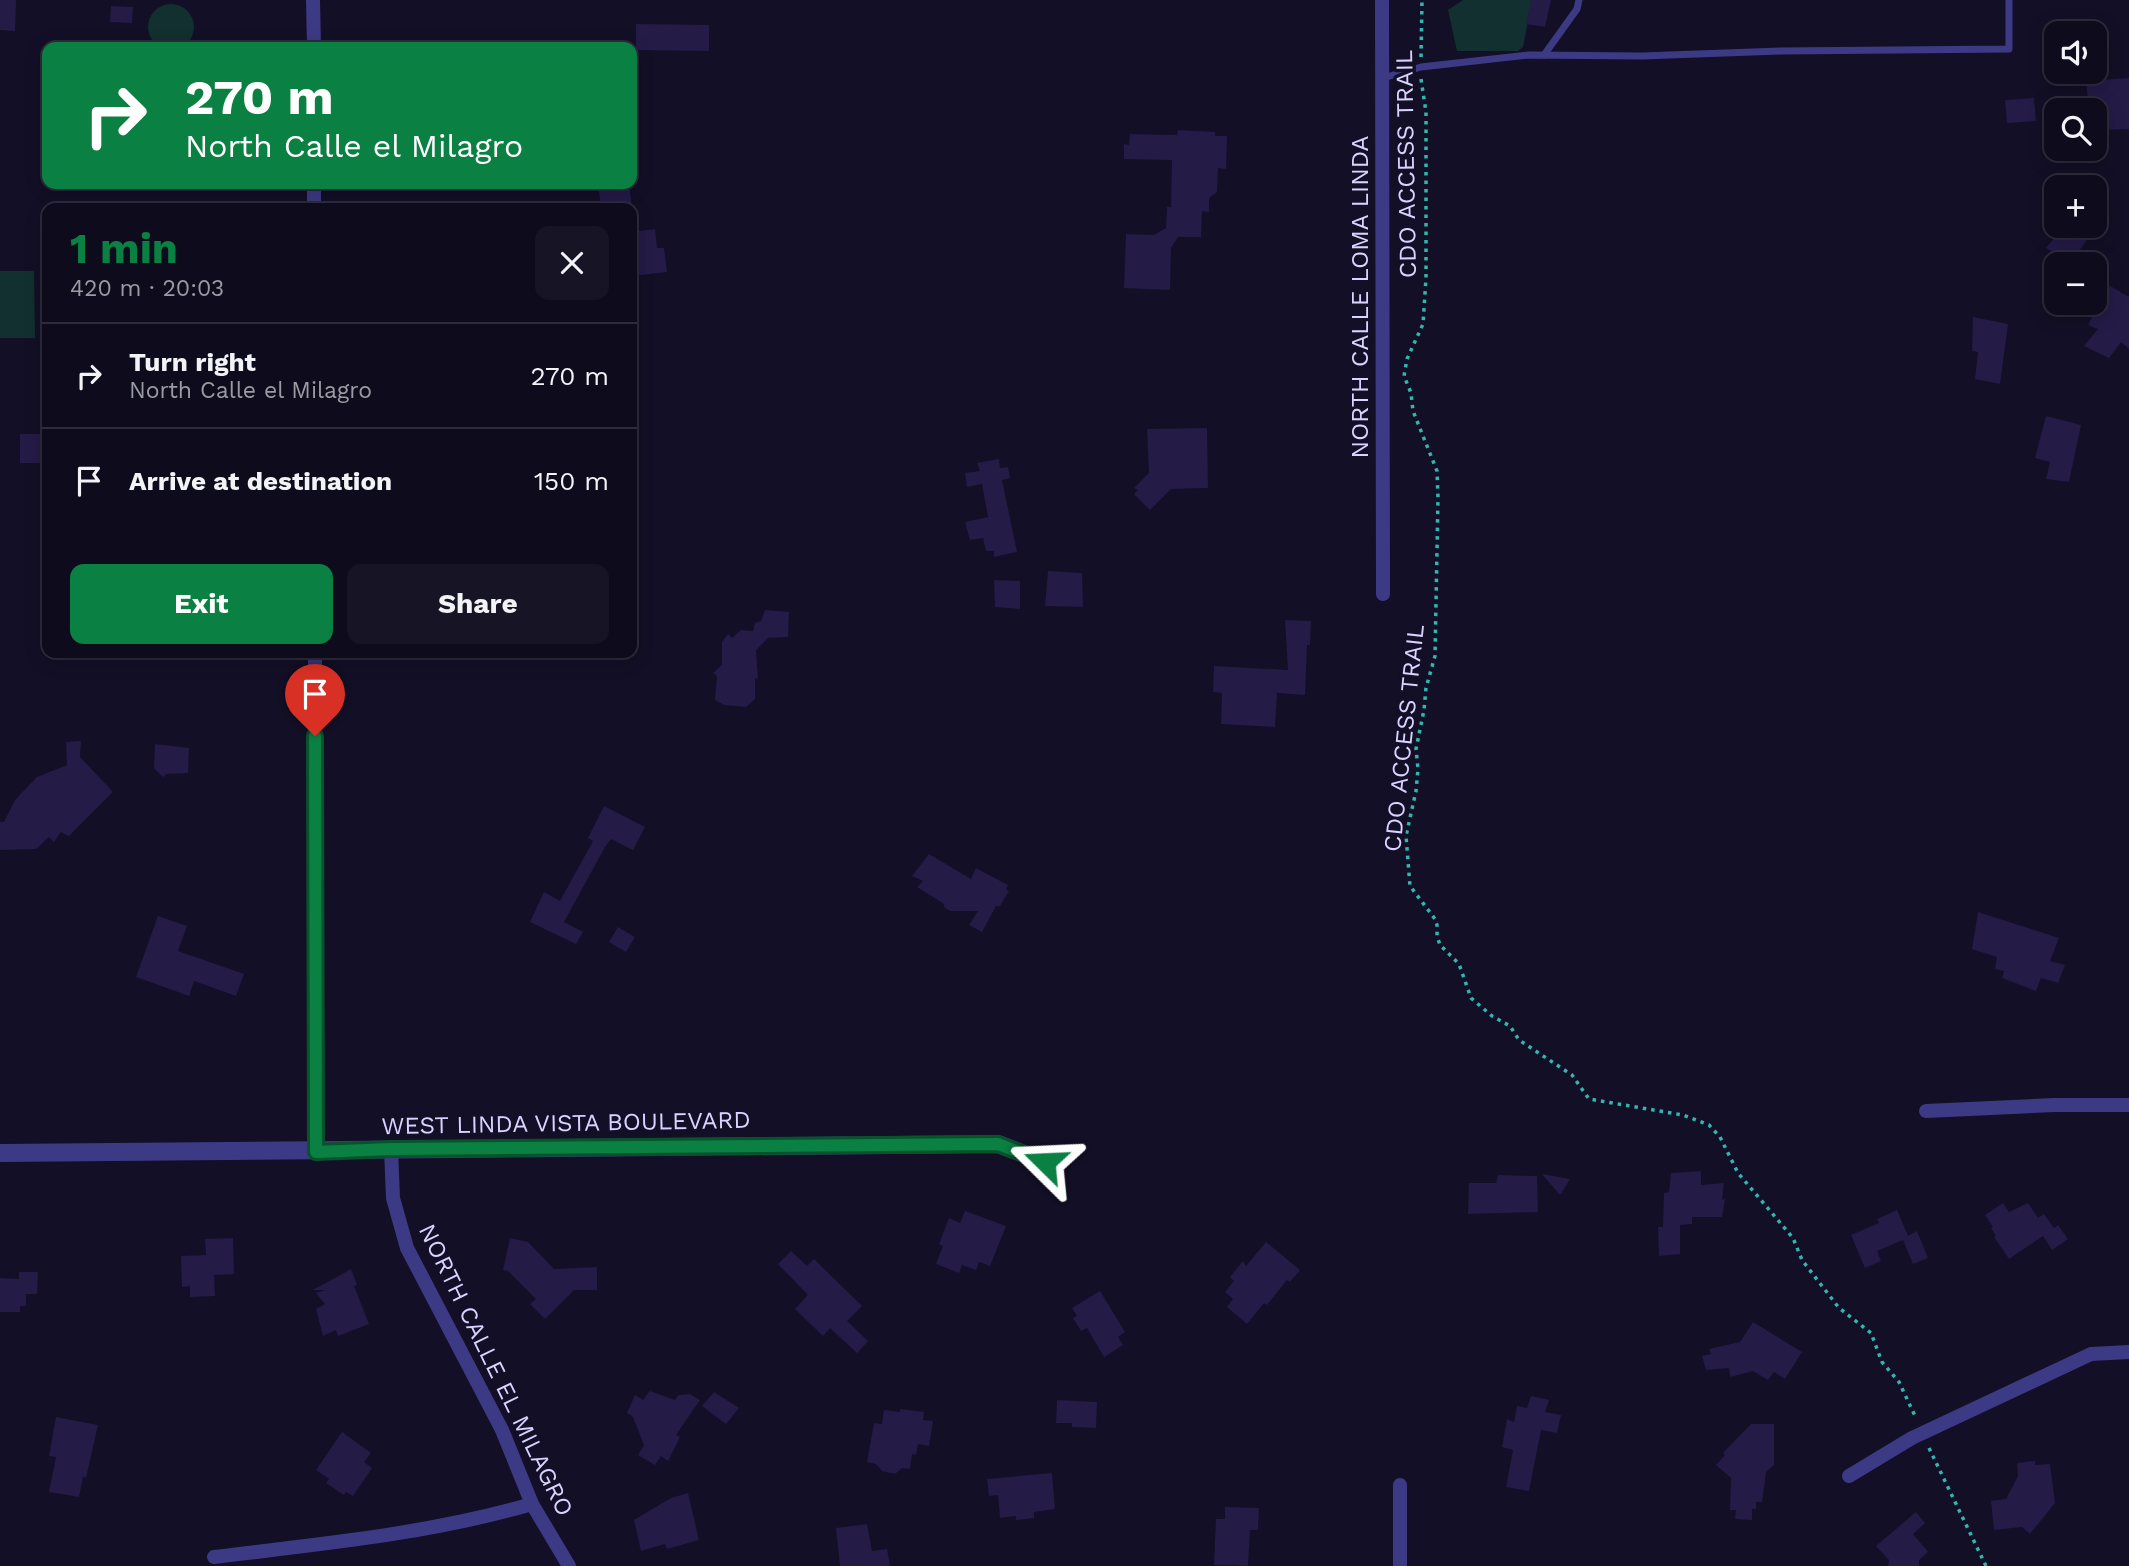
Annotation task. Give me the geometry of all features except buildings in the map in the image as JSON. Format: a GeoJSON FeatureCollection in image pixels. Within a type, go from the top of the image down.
{"type":"FeatureCollection","features":[{"type":"Feature","properties":{"kind":"street"},"geometry":{"type":"LineString","coordinates":[[313,0],[314,42]]}},
{"type":"Feature","properties":{"kind":"street","name":"NORTH CALLE LOMA LINDA"},"geometry":{"type":"LineString","coordinates":[[1382,0],[1383,594]]}},
{"type":"Feature","properties":{"kind":"street"},"geometry":{"type":"LineString","coordinates":[[315,658],[316,1152]]}},
{"type":"Feature","properties":{"kind":"street"},"geometry":{"type":"LineString","coordinates":[[1926,1111],[2054,1105],[2129,1105]]}},
{"type":"Feature","properties":{"kind":"street","name":"WEST LINDA VISTA BOULEVARD"},"geometry":{"type":"LineString","coordinates":[[0,1153],[998,1144],[1045,1162]]}},
{"type":"Feature","properties":{"kind":"street","name":"NORTH CALLE EL MILAGRO"},"geometry":{"type":"LineString","coordinates":[[391,1149],[393,1198],[407,1248],[502,1430],[532,1504],[569,1566]]}},
{"type":"Feature","properties":{"kind":"street"},"geometry":{"type":"LineString","coordinates":[[1849,1476],[1922,1434],[2091,1354],[2129,1352]]}},
{"type":"Feature","properties":{"kind":"street"},"geometry":{"type":"LineString","coordinates":[[1400,1485],[1400,1566]]}},
{"type":"Feature","properties":{"kind":"street"},"geometry":{"type":"LineString","coordinates":[[214,1558],[479,1520],[532,1504]]}},
{"type":"Feature","properties":{"kind":"lane"},"geometry":{"type":"LineString","coordinates":[[1544,55],[1577,9],[1579,0]]}},
{"type":"Feature","properties":{"kind":"lane"},"geometry":{"type":"LineString","coordinates":[[1382,78],[1421,67],[1544,55],[1642,56],[1781,51],[2009,49],[2009,0]]}},
{"type":"Feature","properties":{"kind":"path","name":"CDO ACCESS TRAIL"},"geometry":{"type":"LineString","coordinates":[[1422,0],[1420,86],[1426,111],[1426,278],[1423,324],[1407,359],[1404,376],[1411,393],[1413,411],[1437,471],[1438,498],[1435,656],[1426,688],[1416,749],[1416,791],[1406,836],[1410,886],[1435,919],[1440,945],[1459,964],[1471,998],[1492,1016],[1510,1026],[1519,1040],[1572,1075],[1590,1099],[1683,1115],[1709,1125],[1720,1137],[1738,1173],[1793,1238],[1802,1260],[1839,1308],[1871,1333],[1882,1362],[1903,1388],[1922,1434],[1986,1566]]}},
{"type":"Feature","properties":{"kind":"green space"},"geometry":{"type":"Polygon","coordinates":[[[1463,0],[1532,0],[1523,47],[1518,51],[1457,51],[1448,10],[1463,0]]]}},
{"type":"Feature","properties":{"kind":"green space"},"geometry":{"type":"Polygon","coordinates":[[[162,6],[180,6],[192,18],[194,27],[188,42],[154,42],[150,36],[150,18],[162,6]]]}},
{"type":"Feature","properties":{"kind":"green space"},"geometry":{"type":"Polygon","coordinates":[[[0,271],[34,271],[35,338],[0,338],[0,271]]]}},
{"type":"Feature","properties":{"kind":"route"},"geometry":{"type":"LineString","coordinates":[[315,736],[316,1152],[391,1149],[998,1144],[1045,1162]]}}]}
